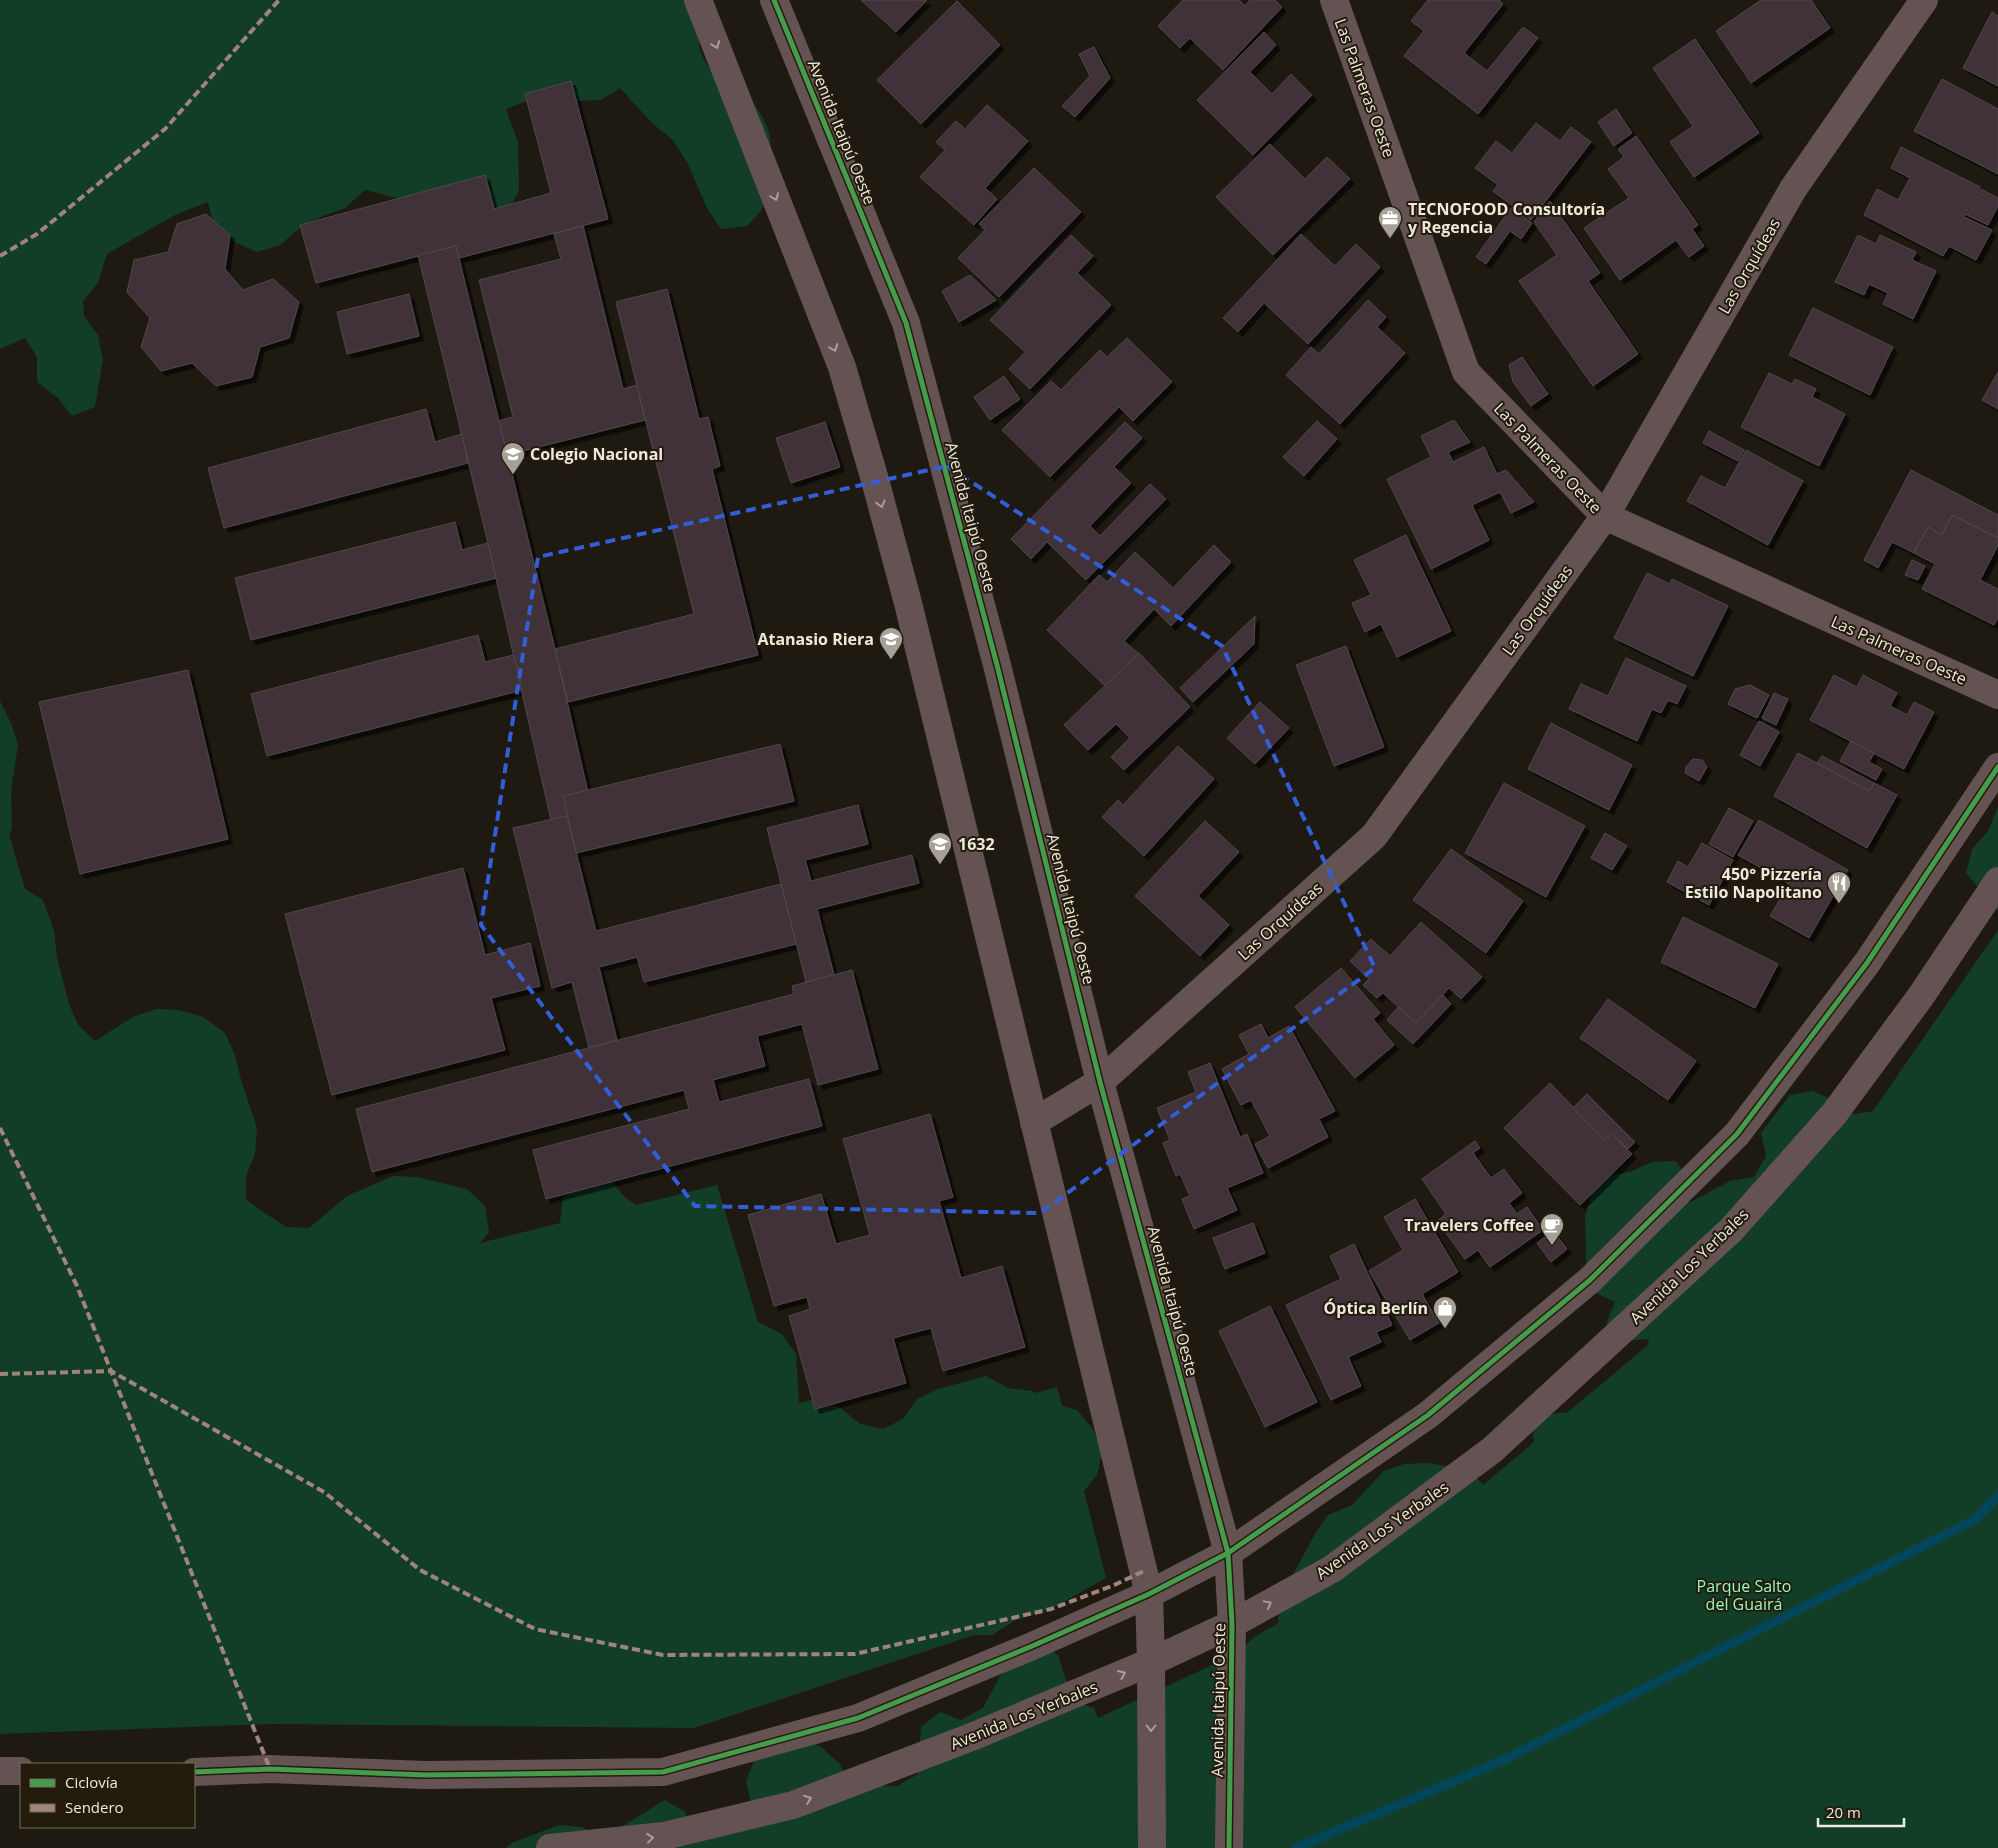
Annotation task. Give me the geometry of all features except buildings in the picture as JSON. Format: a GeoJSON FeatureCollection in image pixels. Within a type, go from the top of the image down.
{"type":"FeatureCollection","features":[{"type":"Feature","properties":{"kind":"street"},"geometry":{"type":"LineString","coordinates":[[698,0],[842,367],[908,603],[1149,1594],[1152,1848]]}},
{"type":"Feature","properties":{"kind":"street","name":"Avenida Itaipú Oeste"},"geometry":{"type":"LineString","coordinates":[[774,0],[906,323],[1000,675],[1100,1082],[1228,1553],[1232,1624],[1229,1848]]}},
{"type":"Feature","properties":{"kind":"street","name":"Las Palmeras Oeste"},"geometry":{"type":"LineString","coordinates":[[1334,0],[1466,372],[1605,516],[1998,695]]}},
{"type":"Feature","properties":{"kind":"street","name":"Las Orquídeas"},"geometry":{"type":"LineString","coordinates":[[1034,1122],[1100,1082],[1374,836],[1605,516],[1793,189],[1924,0]]}},
{"type":"Feature","properties":{"kind":"street"},"geometry":{"type":"LineString","coordinates":[[195,1772],[270,1769],[425,1775],[663,1772],[858,1718],[1030,1647],[1149,1594],[1228,1553],[1428,1416],[1590,1280],[1737,1134],[1867,963],[1998,767]]}},
{"type":"Feature","properties":{"kind":"street","name":"Avenida Los Yerbales"},"geometry":{"type":"LineString","coordinates":[[550,1848],[664,1836],[793,1805],[974,1736],[1151,1662],[1232,1624],[1332,1569],[1492,1450],[1731,1230],[1834,1114],[1921,996],[1998,881]]}},
{"type":"Feature","properties":{"kind":"street"},"geometry":{"type":"LineString","coordinates":[[0,1771],[20,1771]]}},
{"type":"Feature","properties":{"kind":"highlighted area"},"geometry":{"type":"Polygon","coordinates":[[[947,466],[1222,646],[1375,968],[1040,1213],[695,1206],[481,925],[538,557],[947,466]]]}},
{"type":"Feature","properties":{"kind":"green space"},"geometry":{"type":"Polygon","coordinates":[[[0,0],[699,0],[698,33],[700,48],[706,63],[715,73],[741,90],[749,98],[762,117],[769,133],[771,149],[770,171],[765,203],[747,226],[721,229],[707,208],[687,162],[672,139],[653,124],[620,88],[601,100],[577,101],[554,91],[506,109],[518,142],[519,190],[508,212],[417,203],[365,190],[345,208],[320,217],[300,228],[280,245],[257,252],[234,242],[214,226],[208,202],[175,215],[107,254],[98,283],[83,301],[84,316],[98,335],[103,359],[95,407],[72,416],[57,397],[37,382],[37,357],[25,338],[0,349],[0,0]]]}},
{"type":"Feature","properties":{"kind":"green space"},"geometry":{"type":"Polygon","coordinates":[[[0,701],[11,723],[18,745],[11,791],[12,829],[9,834],[25,889],[43,900],[54,931],[57,957],[69,1004],[78,1025],[95,1041],[133,1017],[156,1009],[179,1010],[203,1017],[225,1033],[235,1055],[257,1128],[255,1154],[246,1176],[246,1200],[286,1227],[309,1228],[347,1196],[393,1176],[417,1177],[467,1189],[485,1206],[489,1232],[480,1243],[560,1223],[563,1197],[584,1185],[611,1181],[626,1198],[636,1205],[717,1185],[758,1322],[782,1334],[796,1354],[799,1403],[822,1398],[842,1409],[860,1424],[883,1429],[903,1419],[917,1399],[938,1389],[986,1376],[1008,1388],[1036,1393],[1057,1387],[1062,1406],[1077,1410],[1093,1429],[1102,1452],[1097,1475],[1084,1491],[1106,1578],[1051,1609],[1014,1621],[992,1635],[974,1635],[694,1728],[272,1724],[0,1734],[0,701]]]}},
{"type":"Feature","properties":{"kind":"green space"},"geometry":{"type":"Polygon","coordinates":[[[1998,807],[1998,911],[1966,873],[1972,849],[1988,831],[1998,807]]]}},
{"type":"Feature","properties":{"kind":"green space","name":"Parque Salto del Guairá"},"geometry":{"type":"Polygon","coordinates":[[[1998,930],[1998,1848],[506,1848],[512,1843],[559,1825],[582,1827],[603,1838],[665,1800],[685,1812],[696,1833],[751,1804],[746,1781],[755,1759],[800,1737],[821,1747],[840,1764],[850,1786],[897,1786],[918,1774],[921,1727],[940,1712],[961,1720],[983,1708],[1016,1646],[1039,1642],[1058,1655],[1073,1702],[1094,1708],[1098,1718],[1236,1654],[1254,1637],[1278,1623],[1280,1598],[1315,1534],[1328,1515],[1352,1505],[1384,1471],[1404,1464],[1428,1463],[1451,1467],[1474,1475],[1483,1485],[1534,1442],[1532,1425],[1552,1414],[1568,1412],[1647,1346],[1649,1339],[1625,1341],[1606,1324],[1615,1302],[1587,1289],[1585,1218],[1591,1193],[1607,1176],[1630,1172],[1652,1162],[1675,1161],[1689,1179],[1689,1203],[1730,1181],[1754,1177],[1766,1156],[1761,1133],[1790,1095],[1812,1091],[1835,1100],[1854,1114],[1873,1111],[1998,930]]]}},
{"type":"Feature","properties":{"kind":"waterway"},"geometry":{"type":"LineString","coordinates":[[1296,1848],[1502,1761],[1974,1520],[1998,1496]]}},
{"type":"Feature","properties":{"kind":"marked path"},"geometry":{"type":"LineString","coordinates":[[0,256],[37,234],[165,129],[279,0]]}},
{"type":"Feature","properties":{"kind":"marked path"},"geometry":{"type":"LineString","coordinates":[[0,1128],[77,1286],[270,1769]]}},
{"type":"Feature","properties":{"kind":"marked path"},"geometry":{"type":"LineString","coordinates":[[0,1374],[111,1371],[324,1492],[420,1570],[535,1629],[663,1655],[855,1654],[1051,1609],[1112,1586],[1144,1571]]}},
{"type":"Feature","properties":{"kind":"cycle path"},"geometry":{"type":"LineString","coordinates":[[774,0],[906,323],[997,665],[1100,1082],[1228,1553],[1232,1624],[1229,1848]]}},
{"type":"Feature","properties":{"kind":"cycle path"},"geometry":{"type":"LineString","coordinates":[[195,1772],[270,1769],[425,1775],[663,1772],[858,1718],[1030,1647],[1149,1594],[1228,1553],[1428,1415],[1590,1280],[1737,1134],[1867,963],[1998,767]]}},
{"type":"Feature","properties":{"kind":"place","name":"TECNOFOOD Consultoría y Regencia"},"geometry":{"type":"Point","coordinates":[1390,239]}},
{"type":"Feature","properties":{"kind":"place","name":"Colegio Nacional"},"geometry":{"type":"Point","coordinates":[513,475]}},
{"type":"Feature","properties":{"kind":"place","name":"Atanasio Riera"},"geometry":{"type":"Point","coordinates":[891,660]}},
{"type":"Feature","properties":{"kind":"place","name":"1632"},"geometry":{"type":"Point","coordinates":[940,865]}},
{"type":"Feature","properties":{"kind":"place","name":"450° Pizzería Estilo Napolitano"},"geometry":{"type":"Point","coordinates":[1839,904]}},
{"type":"Feature","properties":{"kind":"place","name":"Travelers Coffee"},"geometry":{"type":"Point","coordinates":[1552,1246]}},
{"type":"Feature","properties":{"kind":"place","name":"Óptica Berlín"},"geometry":{"type":"Point","coordinates":[1445,1329]}}]}
